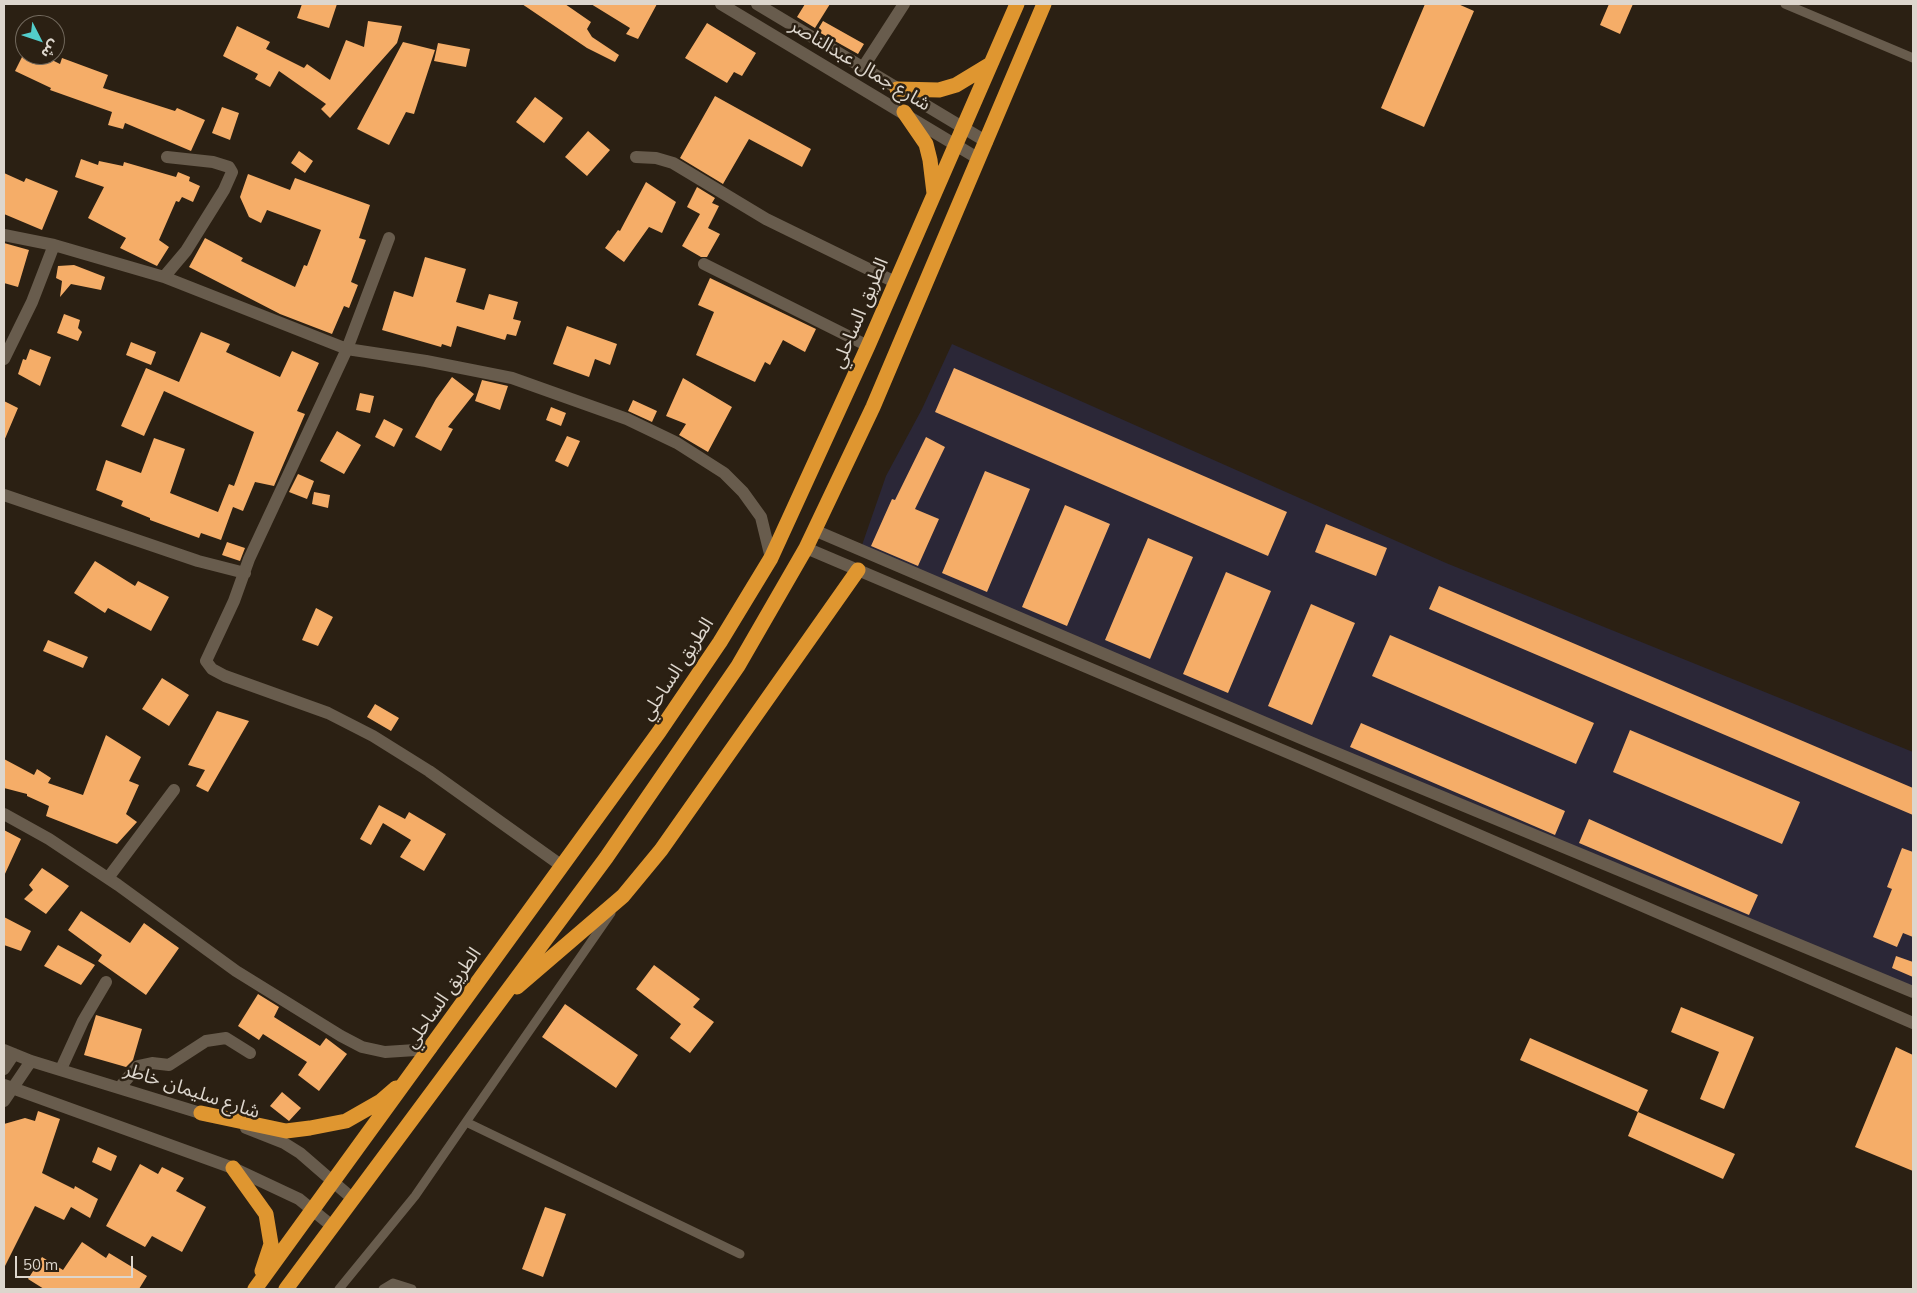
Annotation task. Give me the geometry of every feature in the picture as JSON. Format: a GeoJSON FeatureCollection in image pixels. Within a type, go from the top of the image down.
{"type":"FeatureCollection","features":[{"type":"Feature","properties":{"kind":"highway","name":"الطريق الساحلي"},"geometry":{"type":"LineString","coordinates":[[254,1289],[418,1068],[660,732],[720,642],[771,558],[868,346],[1017,4]]}},
{"type":"Feature","properties":{"kind":"highway"},"geometry":{"type":"LineString","coordinates":[[286,1289],[606,858],[738,666],[806,548],[873,407],[1044,4]]}},
{"type":"Feature","properties":{"kind":"highway"},"geometry":{"type":"LineString","coordinates":[[897,89],[938,90],[956,85],[990,65]]}},
{"type":"Feature","properties":{"kind":"highway"},"geometry":{"type":"LineString","coordinates":[[904,112],[926,144],[934,194]]}},
{"type":"Feature","properties":{"kind":"highway"},"geometry":{"type":"LineString","coordinates":[[494,1008],[623,896],[661,850],[858,570]]}},
{"type":"Feature","properties":{"kind":"highway"},"geometry":{"type":"LineString","coordinates":[[202,1113],[286,1131],[346,1121],[381,1100],[418,1068]]}},
{"type":"Feature","properties":{"kind":"highway"},"geometry":{"type":"LineString","coordinates":[[233,1168],[266,1214],[270,1230],[267,1260],[254,1289]]}},
{"type":"Feature","properties":{"kind":"street","name":"شارع جمال عبدالناصر"},"geometry":{"type":"LineString","coordinates":[[722,4],[904,112],[979,159]]}},
{"type":"Feature","properties":{"kind":"street","name":"شارع جمال عبدالناصر"},"geometry":{"type":"LineString","coordinates":[[757,4],[987,142]]}},
{"type":"Feature","properties":{"kind":"street"},"geometry":{"type":"LineString","coordinates":[[862,68],[904,4]]}},
{"type":"Feature","properties":{"kind":"street"},"geometry":{"type":"LineString","coordinates":[[164,277],[186,251],[224,190],[232,172],[229,167],[212,162],[167,157]]}},
{"type":"Feature","properties":{"kind":"street"},"geometry":{"type":"LineString","coordinates":[[636,158],[656,158],[673,163],[766,219],[895,282]]}},
{"type":"Feature","properties":{"kind":"street"},"geometry":{"type":"LineString","coordinates":[[4,235],[54,245],[164,277],[347,349],[436,362],[512,378],[628,419],[677,443],[724,473],[743,492],[761,517],[771,558]]}},
{"type":"Feature","properties":{"kind":"street"},"geometry":{"type":"LineString","coordinates":[[390,238],[347,349],[249,559],[225,622],[207,656],[206,662],[212,670],[328,712],[374,736],[429,770],[562,866]]}},
{"type":"Feature","properties":{"kind":"street"},"geometry":{"type":"LineString","coordinates":[[4,358],[32,302],[54,245]]}},
{"type":"Feature","properties":{"kind":"street"},"geometry":{"type":"LineString","coordinates":[[704,264],[868,346]]}},
{"type":"Feature","properties":{"kind":"street"},"geometry":{"type":"LineString","coordinates":[[4,495],[198,561],[245,573]]}},
{"type":"Feature","properties":{"kind":"street"},"geometry":{"type":"LineString","coordinates":[[814,530],[1310,742],[1617,871],[1913,992]]}},
{"type":"Feature","properties":{"kind":"street"},"geometry":{"type":"LineString","coordinates":[[806,548],[1303,759],[1913,1023]]}},
{"type":"Feature","properties":{"kind":"street"},"geometry":{"type":"LineString","coordinates":[[1303,759],[1310,742]]}},
{"type":"Feature","properties":{"kind":"street"},"geometry":{"type":"LineString","coordinates":[[108,878],[174,790]]}},
{"type":"Feature","properties":{"kind":"street"},"geometry":{"type":"LineString","coordinates":[[4,814],[49,839],[108,878],[236,971],[341,1036],[362,1047],[385,1052],[431,1050]]}},
{"type":"Feature","properties":{"kind":"street"},"geometry":{"type":"LineString","coordinates":[[1609,892],[1617,871]]}},
{"type":"Feature","properties":{"kind":"street"},"geometry":{"type":"LineString","coordinates":[[61,1069],[83,1021],[106,982]]}},
{"type":"Feature","properties":{"kind":"street"},"geometry":{"type":"LineString","coordinates":[[120,1087],[138,1066],[152,1064],[169,1065],[206,1041],[226,1038],[250,1053]]}},
{"type":"Feature","properties":{"kind":"street"},"geometry":{"type":"LineString","coordinates":[[4,1069],[9,1052]]}},
{"type":"Feature","properties":{"kind":"street","name":"شارع سليمان خاطر"},"geometry":{"type":"LineString","coordinates":[[9,1052],[31,1061],[202,1113],[284,1142],[300,1153],[353,1199]]}},
{"type":"Feature","properties":{"kind":"street"},"geometry":{"type":"LineString","coordinates":[[4,1101],[9,1087],[31,1061]]}},
{"type":"Feature","properties":{"kind":"street"},"geometry":{"type":"LineString","coordinates":[[9,1087],[233,1168],[299,1199],[313,1208],[332,1226]]}},
{"type":"Feature","properties":{"kind":"lane"},"geometry":{"type":"LineString","coordinates":[[1785,4],[1913,58]]}},
{"type":"Feature","properties":{"kind":"lane"},"geometry":{"type":"LineString","coordinates":[[339,1289],[415,1196],[623,896]]}},
{"type":"Feature","properties":{"kind":"lane"},"geometry":{"type":"LineString","coordinates":[[466,1122],[740,1254]]}},
{"type":"Feature","properties":{"kind":"lane"},"geometry":{"type":"LineString","coordinates":[[383,1289],[393,1283],[412,1289]]}},
{"type":"Feature","properties":{"kind":"shaded area"},"geometry":{"type":"Polygon","coordinates":[[[952,344],[1446,563],[1913,752],[1913,990],[861,548],[886,476],[922,409],[952,344]]]}},
{"type":"Feature","properties":{"kind":"building"},"geometry":{"type":"Polygon","coordinates":[[[302,4],[337,4],[329,28],[297,18],[302,4]]]}},
{"type":"Feature","properties":{"kind":"building"},"geometry":{"type":"Polygon","coordinates":[[[522,4],[565,4],[591,22],[587,29],[592,37],[619,55],[615,62],[587,48],[522,4]]]}},
{"type":"Feature","properties":{"kind":"building"},"geometry":{"type":"Polygon","coordinates":[[[591,4],[657,4],[638,39],[626,34],[630,28],[591,4]]]}},
{"type":"Feature","properties":{"kind":"building"},"geometry":{"type":"Polygon","coordinates":[[[805,4],[830,4],[815,28],[797,17],[805,4]]]}},
{"type":"Feature","properties":{"kind":"building"},"geometry":{"type":"Polygon","coordinates":[[[1425,4],[1458,4],[1474,11],[1424,127],[1381,108],[1425,4]]]}},
{"type":"Feature","properties":{"kind":"building"},"geometry":{"type":"Polygon","coordinates":[[[1609,4],[1633,4],[1620,34],[1600,25],[1609,4]]]}},
{"type":"Feature","properties":{"kind":"building"},"geometry":{"type":"Polygon","coordinates":[[[368,21],[402,26],[397,43],[330,118],[321,109],[326,104],[279,71],[270,87],[255,79],[258,74],[223,56],[237,26],[270,42],[266,49],[304,68],[307,64],[330,80],[346,40],[364,47],[368,21]]]}},
{"type":"Feature","properties":{"kind":"building"},"geometry":{"type":"Polygon","coordinates":[[[823,21],[864,44],[858,54],[817,31],[823,21]]]}},
{"type":"Feature","properties":{"kind":"building"},"geometry":{"type":"Polygon","coordinates":[[[707,23],[756,53],[742,76],[734,72],[727,83],[685,58],[707,23]]]}},
{"type":"Feature","properties":{"kind":"building"},"geometry":{"type":"Polygon","coordinates":[[[403,42],[435,50],[414,114],[406,112],[389,145],[357,129],[403,42]]]}},
{"type":"Feature","properties":{"kind":"building"},"geometry":{"type":"Polygon","coordinates":[[[438,43],[470,49],[466,67],[434,61],[438,43]]]}},
{"type":"Feature","properties":{"kind":"building"},"geometry":{"type":"Polygon","coordinates":[[[65,59],[108,75],[103,88],[175,111],[177,108],[205,120],[191,151],[125,123],[123,129],[108,125],[112,112],[50,90],[51,88],[15,71],[18,65],[65,65],[65,59]]]}},
{"type":"Feature","properties":{"kind":"building"},"geometry":{"type":"Polygon","coordinates":[[[715,96],[811,149],[802,167],[749,139],[723,184],[680,158],[715,96]]]}},
{"type":"Feature","properties":{"kind":"building"},"geometry":{"type":"Polygon","coordinates":[[[535,97],[563,118],[544,143],[516,122],[535,97]]]}},
{"type":"Feature","properties":{"kind":"building"},"geometry":{"type":"Polygon","coordinates":[[[222,107],[239,113],[230,140],[212,133],[222,107]]]}},
{"type":"Feature","properties":{"kind":"building"},"geometry":{"type":"Polygon","coordinates":[[[588,131],[610,150],[587,176],[565,157],[588,131]]]}},
{"type":"Feature","properties":{"kind":"building"},"geometry":{"type":"Polygon","coordinates":[[[299,151],[313,161],[305,173],[291,163],[299,151]]]}},
{"type":"Feature","properties":{"kind":"building"},"geometry":{"type":"Polygon","coordinates":[[[81,159],[98,165],[99,161],[123,166],[124,162],[176,177],[178,172],[190,177],[189,181],[200,186],[193,202],[182,197],[179,202],[176,201],[159,240],[169,247],[157,266],[120,248],[126,238],[88,218],[104,187],[75,177],[81,159]]]}},
{"type":"Feature","properties":{"kind":"building"},"geometry":{"type":"Polygon","coordinates":[[[4,173],[24,182],[26,178],[58,191],[42,230],[4,214],[4,173]]]}},
{"type":"Feature","properties":{"kind":"building"},"geometry":{"type":"Polygon","coordinates":[[[248,174],[290,190],[295,178],[370,205],[359,238],[366,240],[351,282],[358,285],[349,308],[344,306],[332,334],[280,314],[189,267],[205,238],[243,258],[241,261],[295,287],[304,265],[307,266],[321,230],[267,210],[261,223],[249,217],[240,197],[248,174]]]}},
{"type":"Feature","properties":{"kind":"building"},"geometry":{"type":"Polygon","coordinates":[[[646,182],[676,202],[662,233],[649,227],[624,262],[605,248],[618,230],[620,231],[646,182]]]}},
{"type":"Feature","properties":{"kind":"building"},"geometry":{"type":"Polygon","coordinates":[[[697,187],[715,198],[712,203],[719,206],[708,228],[720,234],[707,257],[701,257],[682,246],[700,214],[687,207],[697,187]]]}},
{"type":"Feature","properties":{"kind":"building"},"geometry":{"type":"Polygon","coordinates":[[[4,243],[29,250],[18,287],[4,283],[4,243]]]}},
{"type":"Feature","properties":{"kind":"building"},"geometry":{"type":"Polygon","coordinates":[[[425,257],[466,269],[456,302],[484,310],[489,294],[518,302],[513,319],[521,321],[516,336],[507,334],[505,340],[457,326],[451,347],[442,344],[441,347],[382,330],[394,291],[413,297],[425,257]]]}},
{"type":"Feature","properties":{"kind":"building"},"geometry":{"type":"Polygon","coordinates":[[[74,265],[105,277],[101,290],[71,284],[60,297],[62,281],[56,278],[58,266],[74,265]]]}},
{"type":"Feature","properties":{"kind":"building"},"geometry":{"type":"Polygon","coordinates":[[[710,278],[816,329],[805,352],[783,340],[770,365],[765,362],[755,382],[696,355],[714,312],[698,305],[710,278]]]}},
{"type":"Feature","properties":{"kind":"building"},"geometry":{"type":"Polygon","coordinates":[[[64,314],[80,320],[78,328],[82,332],[78,341],[57,333],[64,314]]]}},
{"type":"Feature","properties":{"kind":"building"},"geometry":{"type":"Polygon","coordinates":[[[567,326],[617,344],[610,365],[595,359],[589,377],[553,364],[567,326]]]}},
{"type":"Feature","properties":{"kind":"building"},"geometry":{"type":"Polygon","coordinates":[[[201,332],[230,344],[226,352],[280,377],[292,351],[319,363],[297,411],[305,414],[274,486],[255,482],[243,511],[233,507],[221,540],[201,533],[199,538],[150,520],[150,518],[121,506],[123,501],[96,490],[106,460],[141,473],[154,438],[185,449],[170,493],[218,512],[229,484],[234,486],[254,432],[164,391],[144,436],[121,426],[146,368],[179,382],[201,332]]]}},
{"type":"Feature","properties":{"kind":"building"},"geometry":{"type":"Polygon","coordinates":[[[131,342],[156,352],[151,365],[126,355],[131,342]]]}},
{"type":"Feature","properties":{"kind":"building"},"geometry":{"type":"Polygon","coordinates":[[[30,349],[51,357],[40,386],[18,374],[23,359],[26,360],[30,349]]]}},
{"type":"Feature","properties":{"kind":"building"},"geometry":{"type":"Polygon","coordinates":[[[954,368],[1287,512],[1268,556],[935,412],[954,368]]]}},
{"type":"Feature","properties":{"kind":"building"},"geometry":{"type":"Polygon","coordinates":[[[452,377],[474,394],[448,427],[453,429],[441,451],[415,437],[436,399],[452,377]]]}},
{"type":"Feature","properties":{"kind":"building"},"geometry":{"type":"Polygon","coordinates":[[[683,378],[732,407],[708,452],[679,435],[686,424],[666,416],[683,378]]]}},
{"type":"Feature","properties":{"kind":"building"},"geometry":{"type":"Polygon","coordinates":[[[482,380],[508,386],[500,410],[475,401],[482,380]]]}},
{"type":"Feature","properties":{"kind":"building"},"geometry":{"type":"Polygon","coordinates":[[[360,393],[374,396],[370,413],[356,410],[360,393]]]}},
{"type":"Feature","properties":{"kind":"building"},"geometry":{"type":"Polygon","coordinates":[[[633,400],[657,411],[652,422],[628,411],[633,400]]]}},
{"type":"Feature","properties":{"kind":"building"},"geometry":{"type":"Polygon","coordinates":[[[4,401],[18,408],[4,441],[4,401]]]}},
{"type":"Feature","properties":{"kind":"building"},"geometry":{"type":"Polygon","coordinates":[[[551,407],[566,413],[561,426],[546,420],[551,407]]]}},
{"type":"Feature","properties":{"kind":"building"},"geometry":{"type":"Polygon","coordinates":[[[384,419],[403,429],[394,447],[375,437],[384,419]]]}},
{"type":"Feature","properties":{"kind":"building"},"geometry":{"type":"Polygon","coordinates":[[[337,431],[361,445],[344,474],[320,461],[337,431]]]}},
{"type":"Feature","properties":{"kind":"building"},"geometry":{"type":"Polygon","coordinates":[[[567,436],[580,441],[568,467],[555,461],[567,436]]]}},
{"type":"Feature","properties":{"kind":"building"},"geometry":{"type":"Polygon","coordinates":[[[926,437],[945,447],[915,509],[939,519],[918,566],[871,546],[892,499],[895,500],[926,437]]]}},
{"type":"Feature","properties":{"kind":"building"},"geometry":{"type":"Polygon","coordinates":[[[985,471],[1030,489],[987,592],[942,573],[985,471]]]}},
{"type":"Feature","properties":{"kind":"building"},"geometry":{"type":"Polygon","coordinates":[[[298,474],[314,481],[307,499],[289,492],[298,474]]]}},
{"type":"Feature","properties":{"kind":"building"},"geometry":{"type":"Polygon","coordinates":[[[314,492],[330,495],[328,508],[312,504],[314,492]]]}},
{"type":"Feature","properties":{"kind":"building"},"geometry":{"type":"Polygon","coordinates":[[[1065,505],[1110,524],[1067,626],[1022,607],[1065,505]]]}},
{"type":"Feature","properties":{"kind":"building"},"geometry":{"type":"Polygon","coordinates":[[[1326,524],[1387,548],[1376,576],[1315,552],[1326,524]]]}},
{"type":"Feature","properties":{"kind":"building"},"geometry":{"type":"Polygon","coordinates":[[[1148,538],[1193,557],[1150,659],[1105,640],[1148,538]]]}},
{"type":"Feature","properties":{"kind":"building"},"geometry":{"type":"Polygon","coordinates":[[[227,542],[245,548],[240,561],[222,555],[227,542]]]}},
{"type":"Feature","properties":{"kind":"building"},"geometry":{"type":"Polygon","coordinates":[[[95,561],[135,586],[138,581],[169,597],[151,631],[108,608],[105,613],[74,593],[95,561]]]}},
{"type":"Feature","properties":{"kind":"building"},"geometry":{"type":"Polygon","coordinates":[[[1226,572],[1271,591],[1228,693],[1183,674],[1226,572]]]}},
{"type":"Feature","properties":{"kind":"building"},"geometry":{"type":"Polygon","coordinates":[[[1439,586],[1913,788],[1913,815],[1429,609],[1439,586]]]}},
{"type":"Feature","properties":{"kind":"building"},"geometry":{"type":"Polygon","coordinates":[[[1311,604],[1355,623],[1312,725],[1268,706],[1311,604]]]}},
{"type":"Feature","properties":{"kind":"building"},"geometry":{"type":"Polygon","coordinates":[[[316,608],[333,617],[318,646],[302,640],[316,608]]]}},
{"type":"Feature","properties":{"kind":"building"},"geometry":{"type":"Polygon","coordinates":[[[1390,635],[1594,723],[1576,764],[1372,676],[1390,635]]]}},
{"type":"Feature","properties":{"kind":"building"},"geometry":{"type":"Polygon","coordinates":[[[48,640],[88,657],[83,668],[43,651],[48,640]]]}},
{"type":"Feature","properties":{"kind":"building"},"geometry":{"type":"Polygon","coordinates":[[[162,678],[189,695],[169,726],[142,709],[162,678]]]}},
{"type":"Feature","properties":{"kind":"building"},"geometry":{"type":"Polygon","coordinates":[[[375,704],[399,718],[391,731],[367,717],[375,704]]]}},
{"type":"Feature","properties":{"kind":"building"},"geometry":{"type":"Polygon","coordinates":[[[217,711],[249,721],[208,792],[196,786],[205,770],[188,765],[217,711]]]}},
{"type":"Feature","properties":{"kind":"building"},"geometry":{"type":"Polygon","coordinates":[[[1361,723],[1565,811],[1555,835],[1350,747],[1361,723]]]}},
{"type":"Feature","properties":{"kind":"building"},"geometry":{"type":"Polygon","coordinates":[[[1630,730],[1800,802],[1782,844],[1613,772],[1630,730]]]}},
{"type":"Feature","properties":{"kind":"building"},"geometry":{"type":"Polygon","coordinates":[[[106,735],[141,757],[129,781],[139,785],[126,814],[137,822],[117,844],[46,816],[49,806],[27,796],[27,794],[4,788],[4,759],[34,775],[37,769],[51,778],[48,783],[83,795],[106,735]]]}},
{"type":"Feature","properties":{"kind":"building"},"geometry":{"type":"Polygon","coordinates":[[[379,805],[405,819],[409,812],[446,834],[424,871],[400,857],[411,840],[383,823],[371,845],[360,839],[379,805]]]}},
{"type":"Feature","properties":{"kind":"building"},"geometry":{"type":"Polygon","coordinates":[[[1589,819],[1758,895],[1749,915],[1579,843],[1589,819]]]}},
{"type":"Feature","properties":{"kind":"building"},"geometry":{"type":"Polygon","coordinates":[[[4,830],[21,839],[4,876],[4,830]]]}},
{"type":"Feature","properties":{"kind":"building"},"geometry":{"type":"Polygon","coordinates":[[[1902,848],[1913,852],[1913,937],[1903,933],[1897,947],[1873,937],[1892,889],[1887,887],[1902,848]]]}},
{"type":"Feature","properties":{"kind":"building"},"geometry":{"type":"Polygon","coordinates":[[[42,868],[69,886],[46,914],[24,899],[33,890],[29,885],[42,868]]]}},
{"type":"Feature","properties":{"kind":"building"},"geometry":{"type":"Polygon","coordinates":[[[81,911],[130,943],[144,923],[179,948],[146,995],[98,961],[102,955],[68,930],[81,911]]]}},
{"type":"Feature","properties":{"kind":"building"},"geometry":{"type":"Polygon","coordinates":[[[4,917],[31,931],[21,951],[4,945],[4,917]]]}},
{"type":"Feature","properties":{"kind":"building"},"geometry":{"type":"Polygon","coordinates":[[[58,945],[95,965],[81,985],[44,966],[58,945]]]}},
{"type":"Feature","properties":{"kind":"building"},"geometry":{"type":"Polygon","coordinates":[[[1896,956],[1913,962],[1913,977],[1892,968],[1896,956]]]}},
{"type":"Feature","properties":{"kind":"building"},"geometry":{"type":"Polygon","coordinates":[[[654,965],[700,999],[693,1007],[714,1022],[690,1053],[670,1038],[681,1024],[636,989],[654,965]]]}},
{"type":"Feature","properties":{"kind":"building"},"geometry":{"type":"Polygon","coordinates":[[[258,994],[279,1007],[274,1017],[320,1046],[326,1038],[347,1054],[319,1091],[298,1075],[307,1062],[263,1034],[259,1040],[238,1026],[258,994]]]}},
{"type":"Feature","properties":{"kind":"building"},"geometry":{"type":"Polygon","coordinates":[[[565,1004],[638,1055],[616,1088],[542,1037],[565,1004]]]}},
{"type":"Feature","properties":{"kind":"building"},"geometry":{"type":"Polygon","coordinates":[[[1681,1007],[1754,1037],[1724,1109],[1700,1099],[1719,1052],[1671,1032],[1681,1007]]]}},
{"type":"Feature","properties":{"kind":"building"},"geometry":{"type":"Polygon","coordinates":[[[96,1015],[142,1029],[133,1060],[126,1067],[84,1055],[96,1015]]]}},
{"type":"Feature","properties":{"kind":"building"},"geometry":{"type":"Polygon","coordinates":[[[1530,1038],[1648,1090],[1638,1112],[1520,1060],[1530,1038]]]}},
{"type":"Feature","properties":{"kind":"building"},"geometry":{"type":"Polygon","coordinates":[[[1896,1047],[1913,1055],[1913,1171],[1855,1147],[1896,1047]]]}},
{"type":"Feature","properties":{"kind":"building"},"geometry":{"type":"Polygon","coordinates":[[[282,1092],[301,1108],[289,1121],[270,1106],[282,1092]]]}},
{"type":"Feature","properties":{"kind":"building"},"geometry":{"type":"Polygon","coordinates":[[[38,1111],[60,1119],[42,1173],[74,1189],[75,1186],[98,1199],[90,1218],[71,1207],[64,1220],[35,1206],[4,1268],[4,1124],[25,1118],[35,1121],[38,1111]]]}},
{"type":"Feature","properties":{"kind":"building"},"geometry":{"type":"Polygon","coordinates":[[[1638,1112],[1735,1154],[1723,1179],[1628,1136],[1638,1112]]]}},
{"type":"Feature","properties":{"kind":"building"},"geometry":{"type":"Polygon","coordinates":[[[98,1147],[117,1156],[111,1171],[92,1162],[98,1147]]]}},
{"type":"Feature","properties":{"kind":"building"},"geometry":{"type":"Polygon","coordinates":[[[140,1164],[158,1174],[162,1167],[184,1178],[176,1191],[206,1207],[182,1252],[152,1236],[145,1247],[106,1226],[140,1164]]]}},
{"type":"Feature","properties":{"kind":"building"},"geometry":{"type":"Polygon","coordinates":[[[545,1207],[566,1214],[543,1277],[522,1269],[545,1207]]]}},
{"type":"Feature","properties":{"kind":"building"},"geometry":{"type":"Polygon","coordinates":[[[82,1242],[106,1258],[109,1253],[147,1276],[139,1289],[44,1289],[28,1279],[42,1257],[63,1270],[82,1242]]]}}]}
